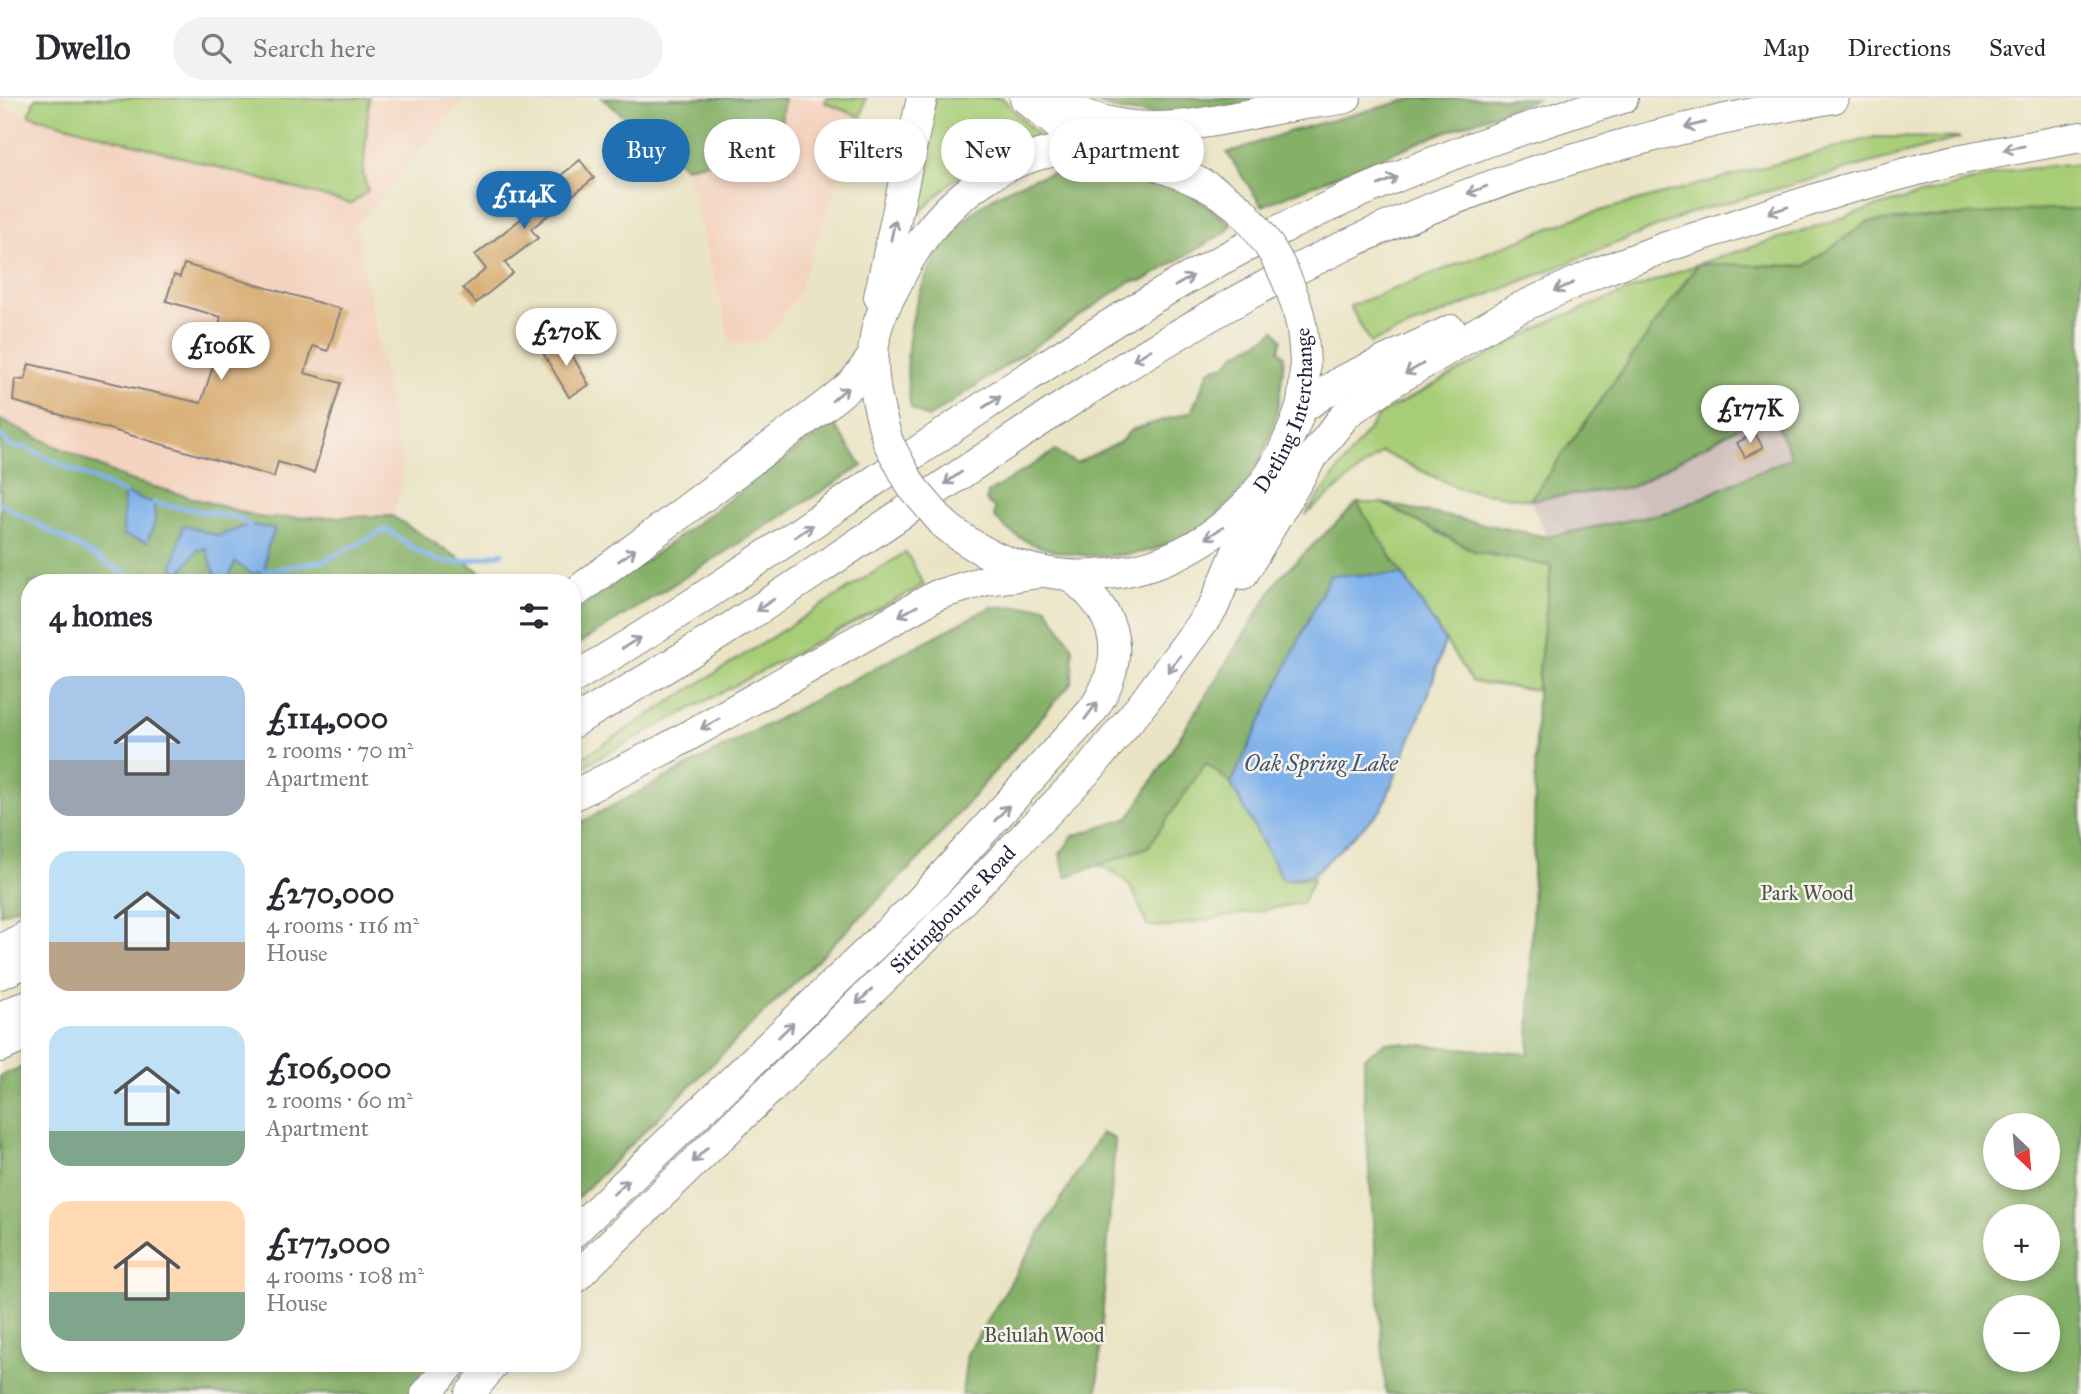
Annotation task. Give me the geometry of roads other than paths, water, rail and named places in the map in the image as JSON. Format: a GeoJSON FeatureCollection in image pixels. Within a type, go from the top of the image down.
{"type":"FeatureCollection","features":[{"type":"Feature","properties":{"kind":"highway"},"geometry":{"type":"LineString","coordinates":[[877,321],[879,293],[922,98]]}},
{"type":"Feature","properties":{"kind":"highway"},"geometry":{"type":"LineString","coordinates":[[1025,98],[1051,119]]}},
{"type":"Feature","properties":{"kind":"highway"},"geometry":{"type":"LineString","coordinates":[[1054,98],[1080,114],[1098,120],[1133,127],[1171,128],[1214,124],[1294,105],[1336,100]]}},
{"type":"Feature","properties":{"kind":"highway"},"geometry":{"type":"LineString","coordinates":[[581,672],[747,569],[1066,353],[1203,270],[1314,213],[1414,169],[1521,129],[1623,98]]}},
{"type":"Feature","properties":{"kind":"highway"},"geometry":{"type":"LineString","coordinates":[[581,718],[733,627],[1112,374],[1195,324],[1312,261],[1458,198],[1580,155],[1702,123],[1834,98]]}},
{"type":"Feature","properties":{"kind":"highway"},"geometry":{"type":"LineString","coordinates":[[1204,143],[1219,141],[1336,100]]}},
{"type":"Feature","properties":{"kind":"highway"},"geometry":{"type":"LineString","coordinates":[[1213,608],[1236,585],[1310,460],[1341,419],[1375,393],[1515,310],[1596,273],[1668,246],[1843,190],[1951,162],[2081,137]]}},
{"type":"Feature","properties":{"kind":"highway","name":"Detling Interchange"},"geometry":{"type":"LineString","coordinates":[[1049,154],[1010,165],[965,192],[937,219],[912,254],[877,321],[873,356],[875,393],[888,442],[912,487],[943,523],[996,558],[1057,575],[1136,569],[1184,551],[1231,522],[1264,487],[1301,409],[1305,366],[1302,328],[1283,268],[1269,244],[1244,213],[1199,182]]}},
{"type":"Feature","properties":{"kind":"highway"},"geometry":{"type":"LineString","coordinates":[[1301,409],[1343,380],[1416,344],[1464,325],[1515,310]]}},
{"type":"Feature","properties":{"kind":"highway"},"geometry":{"type":"LineString","coordinates":[[581,588],[835,398],[862,373],[873,356]]}},
{"type":"Feature","properties":{"kind":"highway","name":"Sittingbourne Road"},"geometry":{"type":"LineString","coordinates":[[581,1272],[927,937],[1068,792],[1144,702],[1213,608],[1264,487]]}},
{"type":"Feature","properties":{"kind":"highway"},"geometry":{"type":"LineString","coordinates":[[581,791],[688,737],[937,595],[987,580],[1057,575]]}},
{"type":"Feature","properties":{"kind":"highway","name":"Sittingbourne Road"},"geometry":{"type":"LineString","coordinates":[[581,1225],[919,902],[1048,763],[1092,711],[1108,684],[1114,641],[1101,606],[1057,575]]}},
{"type":"Feature","properties":{"kind":"highway"},"geometry":{"type":"LineString","coordinates":[[0,950],[21,939]]}},
{"type":"Feature","properties":{"kind":"highway"},"geometry":{"type":"LineString","coordinates":[[0,974],[21,965]]}},
{"type":"Feature","properties":{"kind":"highway"},"geometry":{"type":"LineString","coordinates":[[0,1017],[21,1008]]}},
{"type":"Feature","properties":{"kind":"highway"},"geometry":{"type":"LineString","coordinates":[[0,1047],[21,1038]]}},
{"type":"Feature","properties":{"kind":"highway"},"geometry":{"type":"LineString","coordinates":[[426,1394],[444,1372]]}},
{"type":"Feature","properties":{"kind":"highway"},"geometry":{"type":"LineString","coordinates":[[470,1394],[487,1372]]}},
{"type":"Feature","properties":{"kind":"water"},"geometry":{"type":"Polygon","coordinates":[[[124,493],[154,503],[155,522],[147,542],[123,535],[124,493]]]}},
{"type":"Feature","properties":{"kind":"water"},"geometry":{"type":"Polygon","coordinates":[[[183,525],[218,536],[249,525],[275,529],[267,548],[265,571],[252,574],[235,562],[230,574],[215,574],[206,548],[198,550],[180,573],[173,568],[183,525]]]}},
{"type":"Feature","properties":{"kind":"water","name":"Oak Spring Lake"},"geometry":{"type":"Polygon","coordinates":[[[1330,575],[1403,575],[1445,641],[1428,696],[1382,809],[1313,875],[1283,880],[1231,784],[1330,575]]]}},
{"type":"Feature","properties":{"kind":"waterway"},"geometry":{"type":"LineString","coordinates":[[0,435],[11,446],[24,447],[124,493]]}},
{"type":"Feature","properties":{"kind":"waterway"},"geometry":{"type":"LineString","coordinates":[[0,503],[126,574]]}},
{"type":"Feature","properties":{"kind":"waterway"},"geometry":{"type":"LineString","coordinates":[[154,503],[236,517],[249,525]]}},
{"type":"Feature","properties":{"kind":"waterway"},"geometry":{"type":"LineString","coordinates":[[265,571],[324,561],[387,529],[418,551],[441,561],[465,561],[502,553]]}},
{"type":"Feature","properties":{"kind":"park label","name":"Park Wood"},"geometry":{"type":"Point","coordinates":[1807,893]}},
{"type":"Feature","properties":{"kind":"park label","name":"Belulah Wood"},"geometry":{"type":"Point","coordinates":[1044,1335]}}]}
